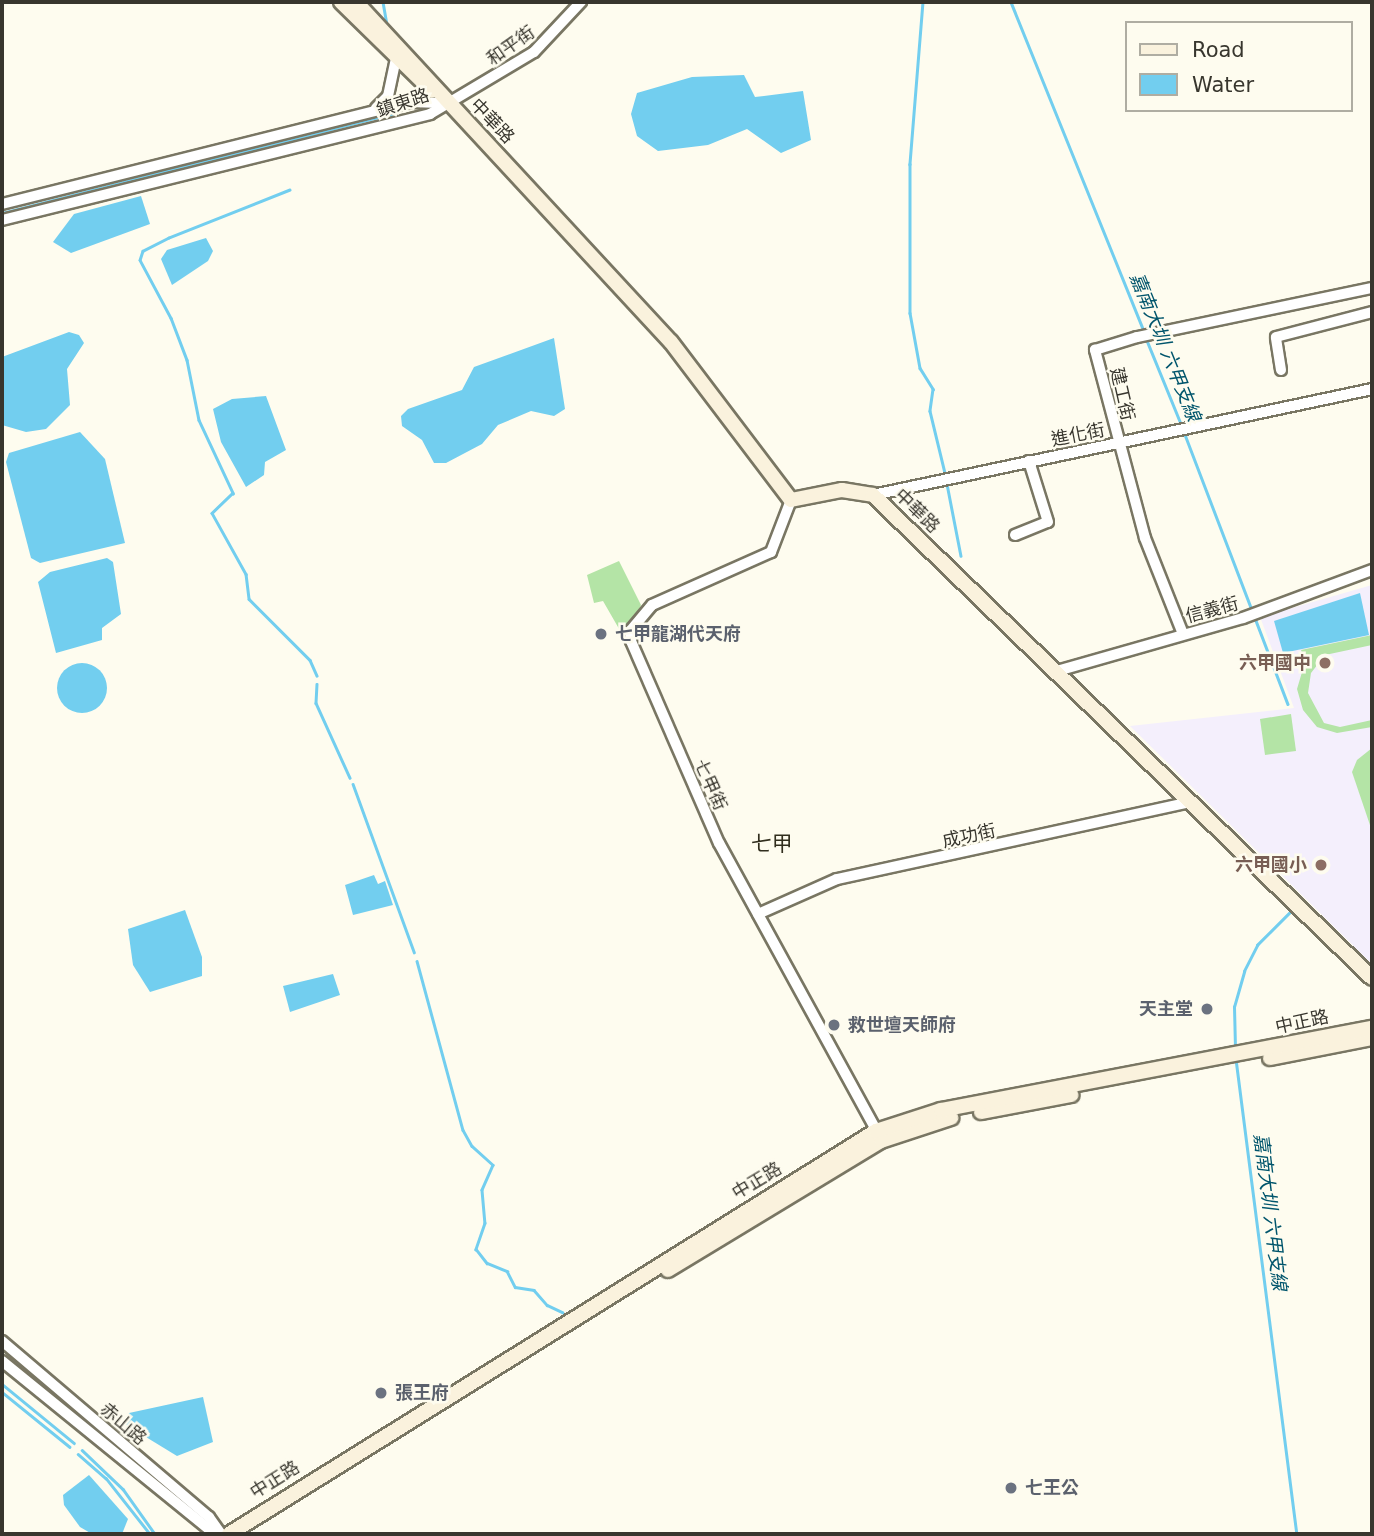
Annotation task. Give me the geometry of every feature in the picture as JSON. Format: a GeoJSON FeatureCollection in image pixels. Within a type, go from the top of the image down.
{"type":"FeatureCollection","features":[{"type":"Feature","properties":{"kind":"main road","name":"中華路"},"geometry":{"type":"LineString","coordinates":[[341,2],[396,59],[448,103]]}},
{"type":"Feature","properties":{"kind":"main road","name":"中華路"},"geometry":{"type":"LineString","coordinates":[[356,2],[671,342],[791,500],[842,490],[873,495],[1372,978]]}},
{"type":"Feature","properties":{"kind":"main road","name":"中正路"},"geometry":{"type":"LineString","coordinates":[[229,1534],[879,1136],[941,1110],[1372,1028]]}},
{"type":"Feature","properties":{"kind":"main road","name":"中正路"},"geometry":{"type":"LineString","coordinates":[[241,1534],[879,1136],[944,1119],[1372,1038]]}},
{"type":"Feature","properties":{"kind":"street","name":"和平街"},"geometry":{"type":"LineString","coordinates":[[448,103],[534,52],[581,2]]}},
{"type":"Feature","properties":{"kind":"street"},"geometry":{"type":"LineString","coordinates":[[374,110],[388,96],[396,59]]}},
{"type":"Feature","properties":{"kind":"street","name":"鎮東路"},"geometry":{"type":"LineString","coordinates":[[2,204],[374,110],[410,102],[448,103]]}},
{"type":"Feature","properties":{"kind":"street","name":"鎮東路"},"geometry":{"type":"LineString","coordinates":[[2,220],[403,121],[448,103]]}},
{"type":"Feature","properties":{"kind":"street","name":"建工街"},"geometry":{"type":"LineString","coordinates":[[1183,634],[1145,538],[1117,443],[1095,351],[1145,335],[1372,288]]}},
{"type":"Feature","properties":{"kind":"street"},"geometry":{"type":"LineString","coordinates":[[1281,370],[1276,337],[1372,312]]}},
{"type":"Feature","properties":{"kind":"street","name":"進化街"},"geometry":{"type":"LineString","coordinates":[[873,495],[1372,389]]}},
{"type":"Feature","properties":{"kind":"street"},"geometry":{"type":"LineString","coordinates":[[1015,535],[1048,522],[1029,461]]}},
{"type":"Feature","properties":{"kind":"street","name":"七甲街"},"geometry":{"type":"LineString","coordinates":[[791,500],[771,552],[652,605],[630,631],[706,816],[879,1136]]}},
{"type":"Feature","properties":{"kind":"street","name":"信義街"},"geometry":{"type":"LineString","coordinates":[[1056,671],[1243,618],[1372,570]]}},
{"type":"Feature","properties":{"kind":"street","name":"成功街"},"geometry":{"type":"LineString","coordinates":[[758,914],[837,879],[1191,802]]}},
{"type":"Feature","properties":{"kind":"street","name":"赤山路"},"geometry":{"type":"LineString","coordinates":[[2,1341],[209,1517],[221,1534]]}},
{"type":"Feature","properties":{"kind":"street","name":"赤山路"},"geometry":{"type":"LineString","coordinates":[[2,1361],[215,1534]]}},
{"type":"Feature","properties":{"kind":"shaded area"},"geometry":{"type":"Polygon","coordinates":[[[1372,585],[1372,964],[1130,726],[1294,708],[1260,617],[1372,585]]]}},
{"type":"Feature","properties":{"kind":"green space"},"geometry":{"type":"Polygon","coordinates":[[[619,561],[641,605],[630,631],[622,634],[603,601],[594,603],[587,575],[619,561]]]}},
{"type":"Feature","properties":{"kind":"green space"},"geometry":{"type":"Polygon","coordinates":[[[1372,635],[1372,645],[1325,655],[1311,673],[1308,693],[1324,723],[1340,727],[1372,720],[1372,727],[1337,733],[1317,727],[1303,710],[1297,689],[1305,662],[1301,650],[1372,635]]]}},
{"type":"Feature","properties":{"kind":"green space"},"geometry":{"type":"Polygon","coordinates":[[[1291,714],[1296,751],[1265,755],[1260,719],[1291,714]]]}},
{"type":"Feature","properties":{"kind":"green space"},"geometry":{"type":"Polygon","coordinates":[[[1372,748],[1372,831],[1352,772],[1357,760],[1372,748]]]}},
{"type":"Feature","properties":{"kind":"water"},"geometry":{"type":"Polygon","coordinates":[[[744,75],[755,97],[803,91],[811,140],[781,153],[747,129],[708,145],[658,151],[637,136],[631,114],[637,93],[692,77],[744,75]]]}},
{"type":"Feature","properties":{"kind":"water"},"geometry":{"type":"Polygon","coordinates":[[[141,196],[150,224],[71,253],[53,242],[74,214],[141,196]]]}},
{"type":"Feature","properties":{"kind":"water"},"geometry":{"type":"Polygon","coordinates":[[[206,238],[213,251],[208,261],[172,285],[161,259],[167,250],[206,238]]]}},
{"type":"Feature","properties":{"kind":"water"},"geometry":{"type":"Polygon","coordinates":[[[69,332],[79,335],[84,343],[67,369],[70,405],[46,429],[26,432],[2,425],[2,357],[69,332]]]}},
{"type":"Feature","properties":{"kind":"water"},"geometry":{"type":"Polygon","coordinates":[[[554,338],[565,409],[554,416],[531,411],[498,425],[482,444],[446,463],[434,463],[422,440],[402,426],[401,416],[408,409],[462,390],[474,367],[554,338]]]}},
{"type":"Feature","properties":{"kind":"water"},"geometry":{"type":"Polygon","coordinates":[[[266,396],[286,450],[265,462],[264,475],[246,487],[221,442],[213,409],[232,399],[266,396]]]}},
{"type":"Feature","properties":{"kind":"water"},"geometry":{"type":"Polygon","coordinates":[[[80,432],[105,459],[125,543],[40,563],[31,558],[6,462],[9,453],[80,432]]]}},
{"type":"Feature","properties":{"kind":"water"},"geometry":{"type":"Polygon","coordinates":[[[107,558],[113,562],[121,614],[102,628],[102,640],[56,653],[38,582],[50,572],[107,558]]]}},
{"type":"Feature","properties":{"kind":"water"},"geometry":{"type":"Polygon","coordinates":[[[1360,593],[1369,635],[1283,653],[1274,621],[1360,593]]]}},
{"type":"Feature","properties":{"kind":"water"},"geometry":{"type":"Polygon","coordinates":[[[82,663],[100,670],[107,688],[100,706],[82,713],[64,706],[57,688],[64,670],[82,663]]]}},
{"type":"Feature","properties":{"kind":"water"},"geometry":{"type":"Polygon","coordinates":[[[374,875],[378,884],[385,881],[393,905],[353,915],[345,885],[374,875]]]}},
{"type":"Feature","properties":{"kind":"water"},"geometry":{"type":"Polygon","coordinates":[[[185,910],[202,957],[202,976],[150,992],[133,965],[128,929],[185,910]]]}},
{"type":"Feature","properties":{"kind":"water"},"geometry":{"type":"Polygon","coordinates":[[[333,974],[340,995],[290,1012],[283,986],[333,974]]]}},
{"type":"Feature","properties":{"kind":"water"},"geometry":{"type":"Polygon","coordinates":[[[203,1397],[213,1442],[177,1456],[123,1423],[129,1413],[203,1397]]]}},
{"type":"Feature","properties":{"kind":"water"},"geometry":{"type":"Polygon","coordinates":[[[89,1475],[128,1519],[122,1534],[92,1534],[80,1527],[64,1505],[63,1495],[89,1475]]]}},
{"type":"Feature","properties":{"kind":"waterway"},"geometry":{"type":"LineString","coordinates":[[383,2],[387,25]]}},
{"type":"Feature","properties":{"kind":"waterway"},"geometry":{"type":"LineString","coordinates":[[923,2],[910,164],[910,313],[920,368],[933,389],[930,411],[946,477]]}},
{"type":"Feature","properties":{"kind":"waterway","name":"嘉南大圳 六甲支線"},"geometry":{"type":"LineString","coordinates":[[1011,2],[1144,332]]}},
{"type":"Feature","properties":{"kind":"waterway"},"geometry":{"type":"LineString","coordinates":[[2,213],[397,112]]}},
{"type":"Feature","properties":{"kind":"waterway"},"geometry":{"type":"LineString","coordinates":[[290,190],[169,238],[143,251],[140,260],[171,318],[187,360],[199,420],[233,493],[212,513],[246,574],[249,599],[310,660],[317,676]]}},
{"type":"Feature","properties":{"kind":"waterway","name":"嘉南大圳 六甲支線"},"geometry":{"type":"LineString","coordinates":[[1146,338],[1182,426]]}},
{"type":"Feature","properties":{"kind":"waterway","name":"嘉南大圳 六甲支線"},"geometry":{"type":"LineString","coordinates":[[1184,432],[1288,704]]}},
{"type":"Feature","properties":{"kind":"waterway"},"geometry":{"type":"LineString","coordinates":[[947,484],[961,556]]}},
{"type":"Feature","properties":{"kind":"waterway"},"geometry":{"type":"LineString","coordinates":[[317,684],[316,703],[350,778]]}},
{"type":"Feature","properties":{"kind":"waterway"},"geometry":{"type":"LineString","coordinates":[[353,784],[414,952]]}},
{"type":"Feature","properties":{"kind":"waterway","name":"嘉南大圳 六甲支線"},"geometry":{"type":"LineString","coordinates":[[1235,1048],[1234,1007],[1244,971],[1257,945],[1291,911]]}},
{"type":"Feature","properties":{"kind":"waterway"},"geometry":{"type":"LineString","coordinates":[[417,961],[463,1130],[472,1146],[493,1165],[482,1190],[485,1223],[476,1249],[487,1263],[507,1271],[515,1287],[534,1290],[547,1305],[562,1312]]}},
{"type":"Feature","properties":{"kind":"waterway","name":"嘉南大圳 六甲支線"},"geometry":{"type":"LineString","coordinates":[[1236,1059],[1297,1534]]}},
{"type":"Feature","properties":{"kind":"waterway"},"geometry":{"type":"LineString","coordinates":[[2,1384],[74,1443]]}},
{"type":"Feature","properties":{"kind":"waterway"},"geometry":{"type":"LineString","coordinates":[[2,1392],[70,1447]]}},
{"type":"Feature","properties":{"kind":"waterway"},"geometry":{"type":"LineString","coordinates":[[82,1450],[123,1489],[155,1534]]}},
{"type":"Feature","properties":{"kind":"waterway"},"geometry":{"type":"LineString","coordinates":[[78,1454],[106,1478],[150,1534]]}},
{"type":"Feature","properties":{"kind":"place","name":"七甲龍湖代天府"},"geometry":{"type":"Point","coordinates":[601,634]}},
{"type":"Feature","properties":{"kind":"place","name":"六甲國中"},"geometry":{"type":"Point","coordinates":[1325,663]}},
{"type":"Feature","properties":{"kind":"place","name":"六甲國小"},"geometry":{"type":"Point","coordinates":[1321,865]}},
{"type":"Feature","properties":{"kind":"place","name":"天主堂"},"geometry":{"type":"Point","coordinates":[1207,1009]}},
{"type":"Feature","properties":{"kind":"place","name":"救世壇天師府"},"geometry":{"type":"Point","coordinates":[834,1025]}},
{"type":"Feature","properties":{"kind":"place","name":"張王府"},"geometry":{"type":"Point","coordinates":[381,1393]}},
{"type":"Feature","properties":{"kind":"place","name":"七王公"},"geometry":{"type":"Point","coordinates":[1011,1488]}},
{"type":"Feature","properties":{"kind":"district","name":"七甲"},"geometry":{"type":"Point","coordinates":[772,844]}}]}
